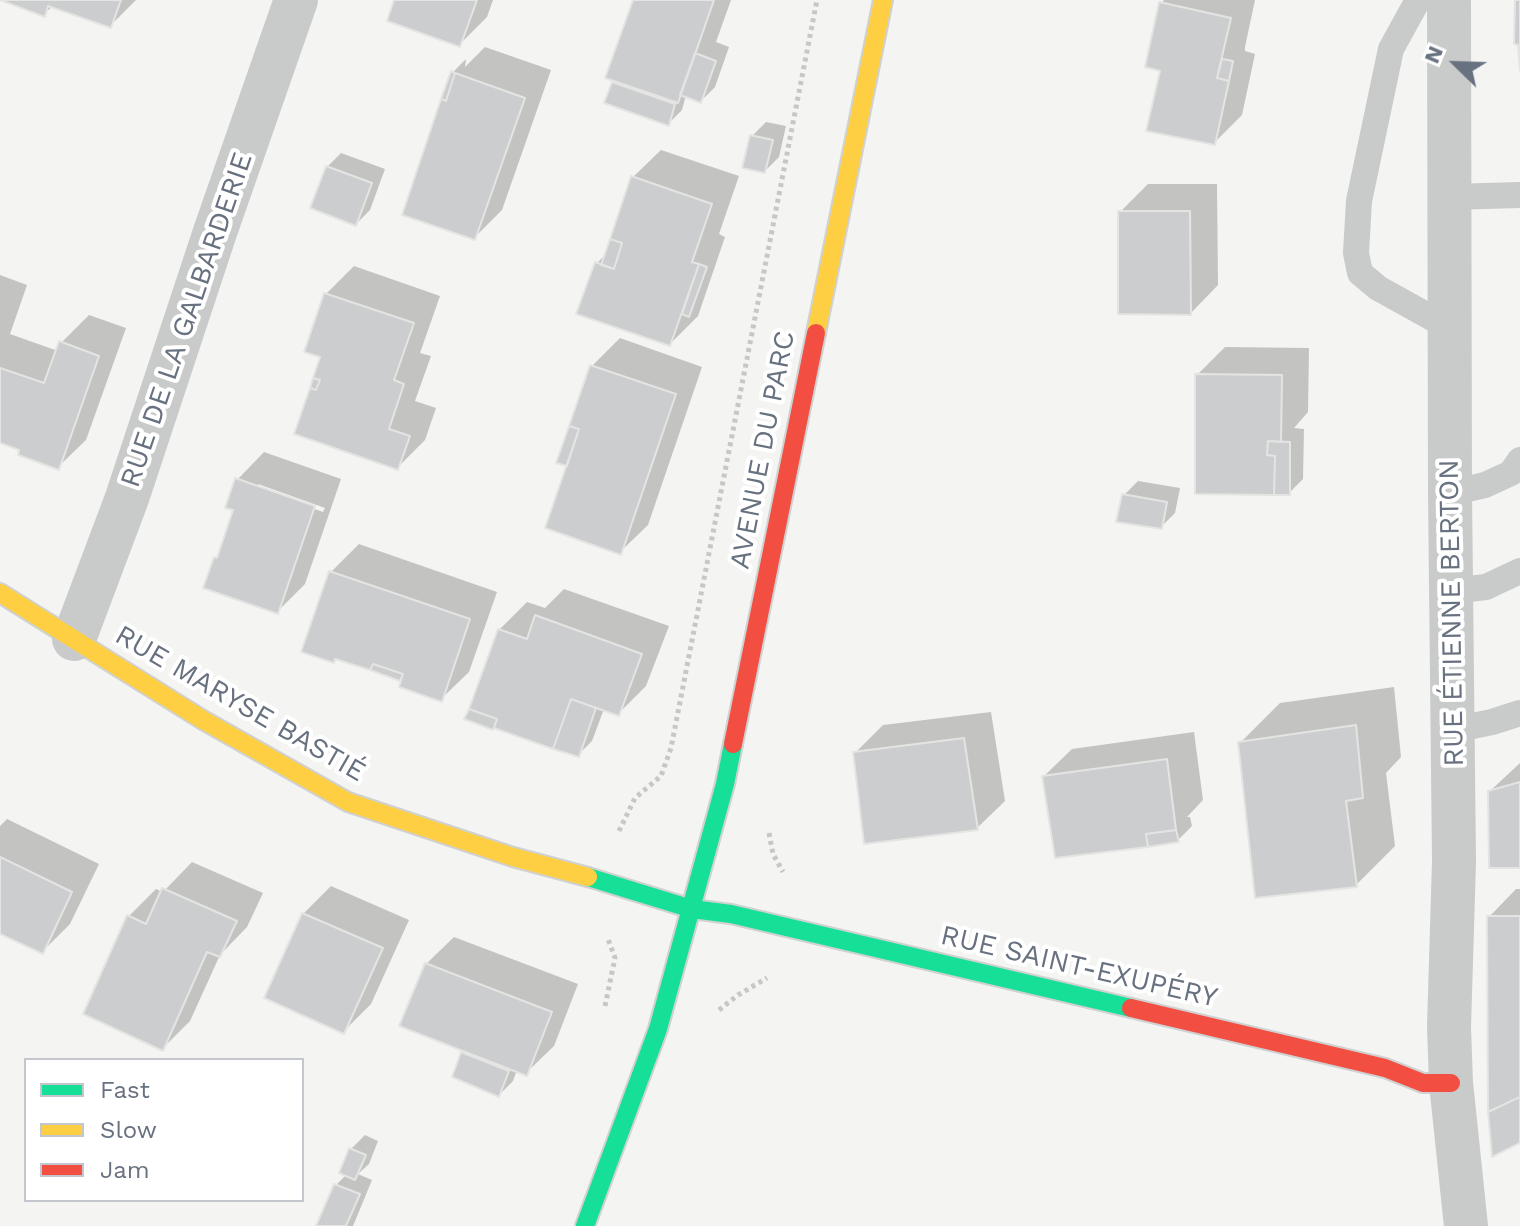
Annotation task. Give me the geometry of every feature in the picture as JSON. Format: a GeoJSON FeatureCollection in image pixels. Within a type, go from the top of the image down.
{"type":"FeatureCollection","features":[{"type":"Feature","properties":{"kind":"street","name":"RUE DE LA GALBARDERIE"},"geometry":{"type":"LineString","coordinates":[[74,639],[127,498],[296,0]]}},
{"type":"Feature","properties":{"kind":"street","name":"AVENUE DU PARC"},"geometry":{"type":"LineString","coordinates":[[585,1226],[658,1029],[725,784],[883,0]]}},
{"type":"Feature","properties":{"kind":"street","name":"RUE ÉTIENNE BERTON"},"geometry":{"type":"LineString","coordinates":[[1449,0],[1454,861],[1449,1027],[1451,1083],[1466,1226]]}},
{"type":"Feature","properties":{"kind":"street","name":"RUE MARYSE BASTIÉ"},"geometry":{"type":"LineString","coordinates":[[0,593],[203,720],[348,802],[513,857],[605,881],[692,909]]}},
{"type":"Feature","properties":{"kind":"street","name":"RUE SAINT-EXUPÉRY"},"geometry":{"type":"LineString","coordinates":[[692,909],[731,914],[1385,1068],[1423,1083],[1451,1083]]}},
{"type":"Feature","properties":{"kind":"lane"},"geometry":{"type":"LineString","coordinates":[[1418,0],[1391,49],[1359,201],[1356,253],[1360,273],[1378,288],[1450,328]]}},
{"type":"Feature","properties":{"kind":"lane"},"geometry":{"type":"LineString","coordinates":[[1449,197],[1520,195]]}},
{"type":"Feature","properties":{"kind":"lane"},"geometry":{"type":"LineString","coordinates":[[1450,493],[1485,485],[1511,473],[1520,460]]}},
{"type":"Feature","properties":{"kind":"lane"},"geometry":{"type":"LineString","coordinates":[[1451,591],[1486,587],[1520,571]]}},
{"type":"Feature","properties":{"kind":"lane"},"geometry":{"type":"LineString","coordinates":[[1453,730],[1520,713]]}},
{"type":"Feature","properties":{"kind":"path"},"geometry":{"type":"LineString","coordinates":[[661,776],[671,748],[817,0]]}},
{"type":"Feature","properties":{"kind":"building"},"geometry":{"type":"Polygon","coordinates":[[[0,0],[121,0],[111,28],[48,6],[45,17],[0,0]]]}},
{"type":"Feature","properties":{"kind":"building"},"geometry":{"type":"Polygon","coordinates":[[[394,0],[477,0],[460,47],[387,21],[394,0]]]}},
{"type":"Feature","properties":{"kind":"building"},"geometry":{"type":"Polygon","coordinates":[[[633,0],[714,0],[678,103],[605,78],[633,0]]]}},
{"type":"Feature","properties":{"kind":"building"},"geometry":{"type":"Polygon","coordinates":[[[1515,0],[1520,0],[1520,71],[1518,45],[1514,44],[1515,0]]]}},
{"type":"Feature","properties":{"kind":"building"},"geometry":{"type":"Polygon","coordinates":[[[1159,2],[1231,18],[1217,78],[1229,81],[1215,145],[1146,131],[1160,71],[1145,67],[1159,2]]]}},
{"type":"Feature","properties":{"kind":"building"},"geometry":{"type":"Polygon","coordinates":[[[695,53],[716,61],[701,103],[680,95],[695,53]]]}},
{"type":"Feature","properties":{"kind":"building"},"geometry":{"type":"Polygon","coordinates":[[[1222,59],[1233,61],[1229,81],[1217,78],[1222,59]]]}},
{"type":"Feature","properties":{"kind":"building"},"geometry":{"type":"Polygon","coordinates":[[[451,71],[455,73],[446,101],[441,99],[451,71]]]}},
{"type":"Feature","properties":{"kind":"building"},"geometry":{"type":"Polygon","coordinates":[[[455,73],[525,98],[475,240],[402,215],[441,99],[446,101],[455,73]]]}},
{"type":"Feature","properties":{"kind":"building"},"geometry":{"type":"Polygon","coordinates":[[[612,82],[675,104],[669,126],[604,103],[612,82]]]}},
{"type":"Feature","properties":{"kind":"building"},"geometry":{"type":"Polygon","coordinates":[[[750,135],[773,140],[765,173],[742,168],[750,135]]]}},
{"type":"Feature","properties":{"kind":"building"},"geometry":{"type":"Polygon","coordinates":[[[326,166],[372,183],[356,226],[310,208],[326,166]]]}},
{"type":"Feature","properties":{"kind":"building"},"geometry":{"type":"Polygon","coordinates":[[[631,176],[712,204],[692,262],[699,264],[670,346],[576,314],[595,262],[614,269],[622,243],[610,239],[631,176]]]}},
{"type":"Feature","properties":{"kind":"building"},"geometry":{"type":"Polygon","coordinates":[[[1118,211],[1190,211],[1191,315],[1118,314],[1118,211]]]}},
{"type":"Feature","properties":{"kind":"building"},"geometry":{"type":"Polygon","coordinates":[[[610,239],[622,243],[614,269],[601,265],[610,239]]]}},
{"type":"Feature","properties":{"kind":"building"},"geometry":{"type":"Polygon","coordinates":[[[699,264],[707,267],[689,317],[682,314],[699,264]]]}},
{"type":"Feature","properties":{"kind":"building"},"geometry":{"type":"Polygon","coordinates":[[[324,293],[414,323],[394,380],[404,384],[389,429],[410,436],[398,470],[294,434],[310,388],[316,390],[320,380],[313,378],[320,357],[304,352],[324,293]]]}},
{"type":"Feature","properties":{"kind":"building"},"geometry":{"type":"Polygon","coordinates":[[[59,341],[99,356],[59,470],[18,455],[19,450],[0,443],[0,368],[44,383],[59,341]]]}},
{"type":"Feature","properties":{"kind":"building"},"geometry":{"type":"Polygon","coordinates":[[[590,365],[676,394],[621,555],[545,528],[579,429],[569,426],[590,365]]]}},
{"type":"Feature","properties":{"kind":"building"},"geometry":{"type":"Polygon","coordinates":[[[1195,374],[1282,375],[1281,442],[1268,441],[1267,455],[1275,456],[1274,495],[1195,494],[1195,374]]]}},
{"type":"Feature","properties":{"kind":"building"},"geometry":{"type":"Polygon","coordinates":[[[313,378],[320,380],[316,390],[310,388],[313,378]]]}},
{"type":"Feature","properties":{"kind":"building"},"geometry":{"type":"Polygon","coordinates":[[[569,426],[579,429],[567,466],[556,463],[569,426]]]}},
{"type":"Feature","properties":{"kind":"building"},"geometry":{"type":"Polygon","coordinates":[[[1268,441],[1290,442],[1290,495],[1274,495],[1275,456],[1267,455],[1268,441]]]}},
{"type":"Feature","properties":{"kind":"building"},"geometry":{"type":"Polygon","coordinates":[[[235,478],[315,506],[278,614],[203,588],[233,510],[225,508],[235,478]]]}},
{"type":"Feature","properties":{"kind":"building"},"geometry":{"type":"Polygon","coordinates":[[[1122,494],[1167,502],[1162,529],[1116,522],[1122,494]]]}},
{"type":"Feature","properties":{"kind":"building"},"geometry":{"type":"Polygon","coordinates":[[[329,571],[470,619],[442,702],[399,687],[403,674],[373,664],[370,670],[335,659],[334,663],[301,652],[329,571]]]}},
{"type":"Feature","properties":{"kind":"building"},"geometry":{"type":"Polygon","coordinates":[[[535,615],[642,654],[619,716],[571,699],[553,749],[494,728],[497,719],[469,709],[498,629],[527,639],[535,615]]]}},
{"type":"Feature","properties":{"kind":"building"},"geometry":{"type":"Polygon","coordinates":[[[373,664],[403,674],[400,681],[370,670],[373,664]]]}},
{"type":"Feature","properties":{"kind":"building"},"geometry":{"type":"Polygon","coordinates":[[[571,699],[596,708],[579,757],[553,749],[571,699]]]}},
{"type":"Feature","properties":{"kind":"building"},"geometry":{"type":"Polygon","coordinates":[[[469,709],[497,719],[493,730],[464,719],[469,709]]]}},
{"type":"Feature","properties":{"kind":"building"},"geometry":{"type":"Polygon","coordinates":[[[1356,725],[1363,798],[1346,801],[1357,887],[1255,898],[1238,742],[1356,725]]]}},
{"type":"Feature","properties":{"kind":"building"},"geometry":{"type":"Polygon","coordinates":[[[964,738],[978,830],[864,844],[853,752],[964,738]]]}},
{"type":"Feature","properties":{"kind":"building"},"geometry":{"type":"Polygon","coordinates":[[[1167,759],[1176,830],[1146,834],[1148,847],[1055,858],[1042,776],[1167,759]]]}},
{"type":"Feature","properties":{"kind":"building"},"geometry":{"type":"Polygon","coordinates":[[[1520,782],[1520,868],[1489,868],[1488,791],[1520,782]]]}},
{"type":"Feature","properties":{"kind":"building"},"geometry":{"type":"Polygon","coordinates":[[[1176,830],[1179,842],[1148,847],[1146,834],[1176,830]]]}},
{"type":"Feature","properties":{"kind":"building"},"geometry":{"type":"Polygon","coordinates":[[[0,857],[72,892],[43,954],[0,934],[0,857]]]}},
{"type":"Feature","properties":{"kind":"building"},"geometry":{"type":"Polygon","coordinates":[[[162,888],[237,921],[220,957],[207,952],[163,1051],[83,1014],[127,915],[146,924],[162,888]]]}},
{"type":"Feature","properties":{"kind":"building"},"geometry":{"type":"Polygon","coordinates":[[[302,913],[383,948],[344,1034],[264,998],[302,913]]]}},
{"type":"Feature","properties":{"kind":"building"},"geometry":{"type":"Polygon","coordinates":[[[1487,916],[1520,916],[1520,1097],[1488,1112],[1487,916]]]}},
{"type":"Feature","properties":{"kind":"building"},"geometry":{"type":"Polygon","coordinates":[[[425,963],[552,1012],[527,1076],[399,1026],[425,963]]]}},
{"type":"Feature","properties":{"kind":"building"},"geometry":{"type":"Polygon","coordinates":[[[461,1052],[509,1071],[499,1097],[452,1077],[461,1052]]]}},
{"type":"Feature","properties":{"kind":"building"},"geometry":{"type":"Polygon","coordinates":[[[1520,1097],[1520,1143],[1492,1157],[1488,1112],[1520,1097]]]}},
{"type":"Feature","properties":{"kind":"building"},"geometry":{"type":"Polygon","coordinates":[[[349,1148],[366,1155],[355,1180],[339,1173],[349,1148]]]}},
{"type":"Feature","properties":{"kind":"building"},"geometry":{"type":"Polygon","coordinates":[[[334,1184],[360,1194],[346,1226],[316,1226],[334,1184]]]}},
{"type":"Feature","properties":{"kind":"traffic: fast"},"geometry":{"type":"LineString","coordinates":[[585,1226],[658,1029],[725,784],[733,744]]}},
{"type":"Feature","properties":{"kind":"traffic: fast"},"geometry":{"type":"LineString","coordinates":[[588,877],[692,909],[731,914],[1131,1008]]}},
{"type":"Feature","properties":{"kind":"traffic: slow"},"geometry":{"type":"LineString","coordinates":[[816,333],[883,0]]}},
{"type":"Feature","properties":{"kind":"traffic: slow"},"geometry":{"type":"LineString","coordinates":[[0,593],[203,720],[348,802],[513,857],[588,877]]}},
{"type":"Feature","properties":{"kind":"traffic: jam"},"geometry":{"type":"LineString","coordinates":[[733,744],[816,333]]}},
{"type":"Feature","properties":{"kind":"traffic: jam"},"geometry":{"type":"LineString","coordinates":[[1131,1008],[1385,1068],[1423,1083],[1451,1083]]}}]}
